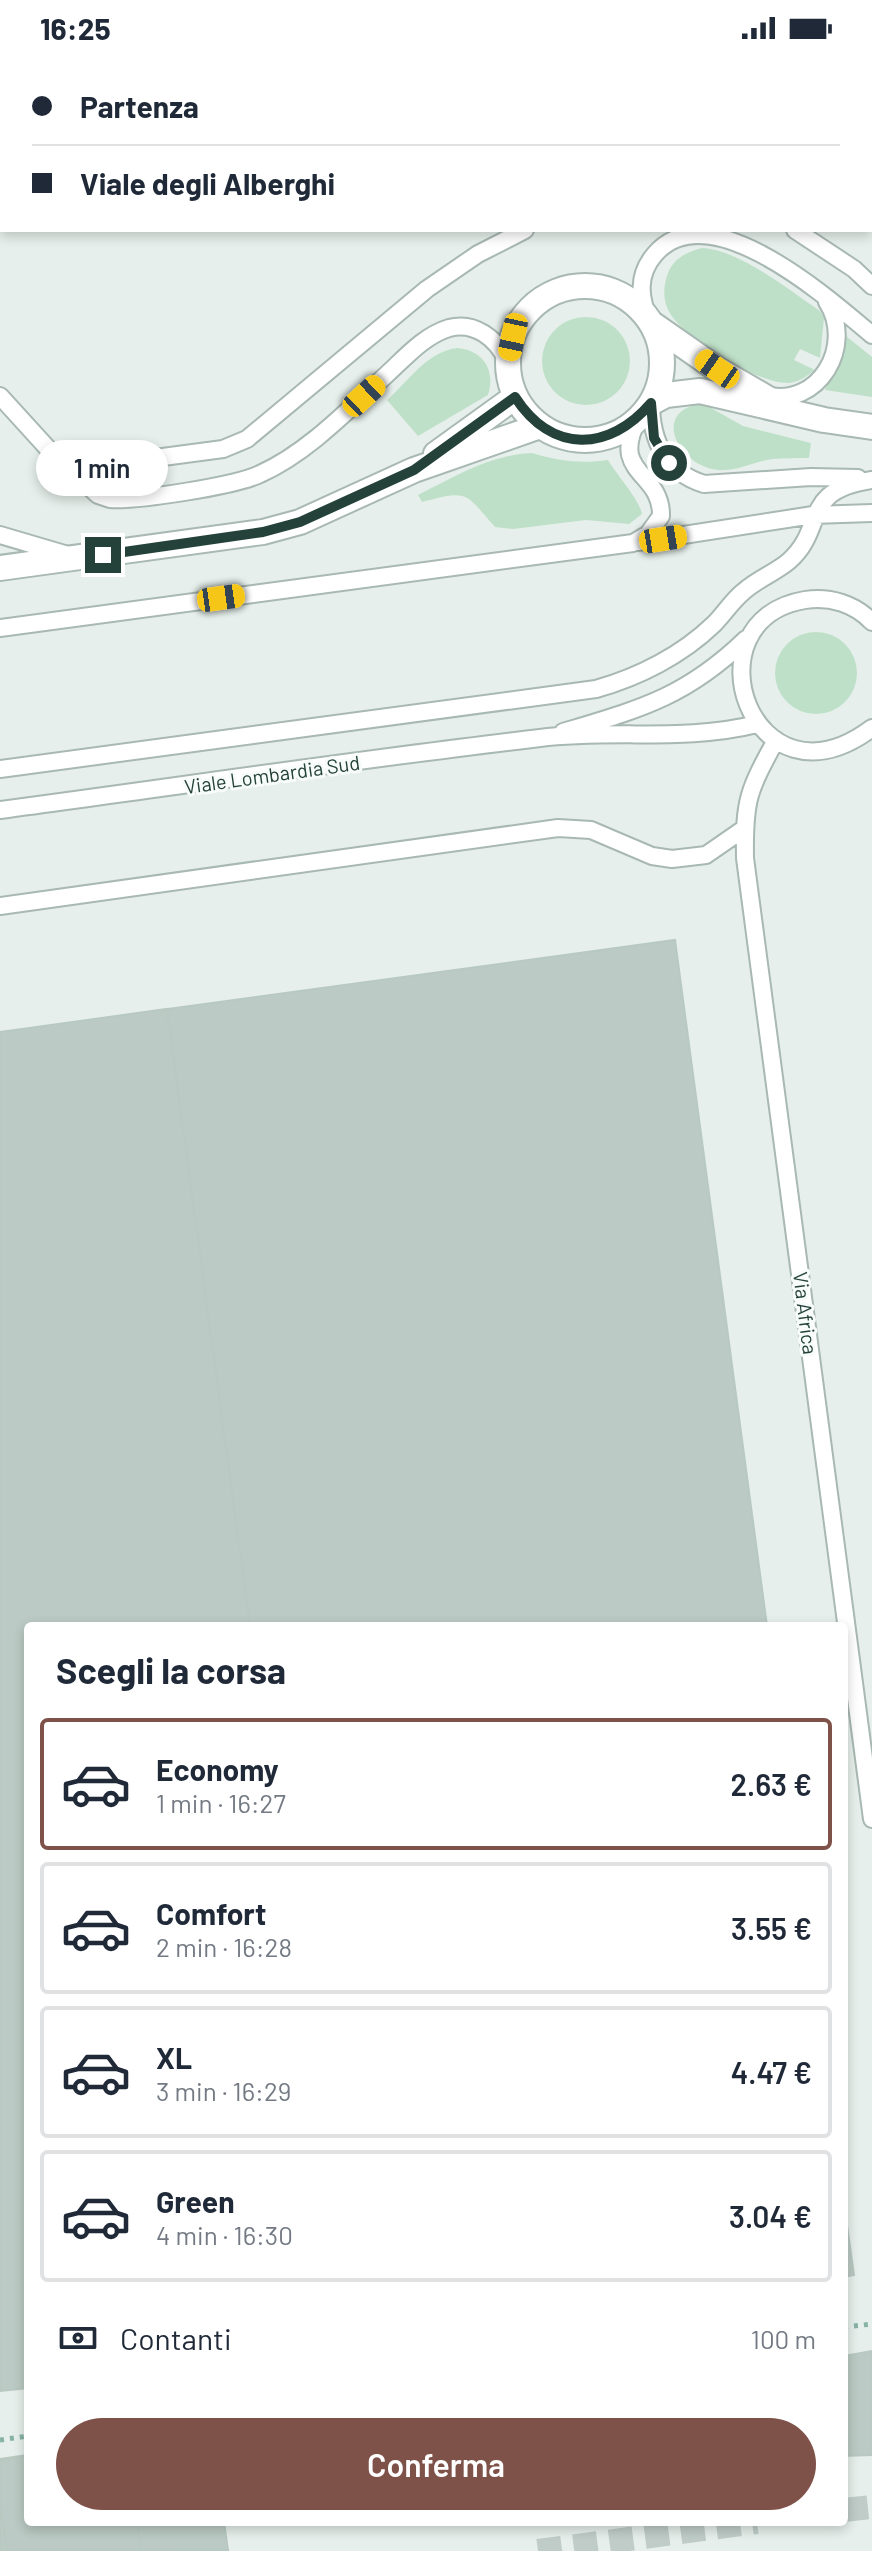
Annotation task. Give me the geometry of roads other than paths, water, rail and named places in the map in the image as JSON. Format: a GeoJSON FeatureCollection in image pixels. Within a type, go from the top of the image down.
{"type":"FeatureCollection","features":[{"type":"Feature","properties":{"kind":"street"},"geometry":{"type":"LineString","coordinates":[[644,411],[659,383],[662,361],[659,343],[650,323],[634,304],[616,293],[591,287],[564,289],[540,300],[522,319],[513,337],[507,361],[515,397],[525,413],[540,426],[560,436],[582,441],[604,438],[644,411],[666,395],[700,391],[872,427]]}},
{"type":"Feature","properties":{"kind":"street"},"geometry":{"type":"LineString","coordinates":[[650,323],[791,412]]}},
{"type":"Feature","properties":{"kind":"street"},"geometry":{"type":"LineString","coordinates":[[414,470],[515,397]]}},
{"type":"Feature","properties":{"kind":"street"},"geometry":{"type":"LineString","coordinates":[[0,568],[263,532],[300,522],[414,470],[540,426]]}},
{"type":"Feature","properties":{"kind":"lane"},"geometry":{"type":"LineString","coordinates":[[58,458],[95,466],[236,445],[427,289],[478,254],[521,232]]}},
{"type":"Feature","properties":{"kind":"lane"},"geometry":{"type":"LineString","coordinates":[[798,232],[854,269],[872,286]]}},
{"type":"Feature","properties":{"kind":"lane"},"geometry":{"type":"LineString","coordinates":[[650,323],[641,302],[643,273],[659,250],[688,234],[719,237],[787,270],[872,335]]}},
{"type":"Feature","properties":{"kind":"lane"},"geometry":{"type":"LineString","coordinates":[[758,393],[791,398],[815,386],[822,376],[834,349],[836,331],[835,317],[821,294]]}},
{"type":"Feature","properties":{"kind":"lane"},"geometry":{"type":"LineString","coordinates":[[0,396],[58,458],[98,495],[110,499],[242,481],[281,462],[347,412],[419,344],[447,329],[458,327],[483,333],[501,348],[507,361]]}},
{"type":"Feature","properties":{"kind":"lane"},"geometry":{"type":"LineString","coordinates":[[644,411],[654,438],[669,463],[691,480],[704,484],[811,477],[872,480]]}},
{"type":"Feature","properties":{"kind":"lane"},"geometry":{"type":"LineString","coordinates":[[633,543],[648,534],[661,516],[658,496],[629,455],[629,435],[644,411]]}},
{"type":"Feature","properties":{"kind":"lane"},"geometry":{"type":"LineString","coordinates":[[0,769],[596,689],[618,683],[678,652],[713,625],[741,593],[788,562],[803,543],[813,515],[827,498],[837,491],[872,480]]}},
{"type":"Feature","properties":{"kind":"lane"},"geometry":{"type":"LineString","coordinates":[[0,628],[633,543],[813,515],[872,513]]}},
{"type":"Feature","properties":{"kind":"lane"},"geometry":{"type":"LineString","coordinates":[[0,535],[77,558]]}},
{"type":"Feature","properties":{"kind":"lane","name":"Viale Lombardia Sud"},"geometry":{"type":"LineString","coordinates":[[545,737],[651,706],[676,693],[720,664],[770,615],[792,602],[816,598],[841,602],[863,613],[872,622]]}},
{"type":"Feature","properties":{"kind":"lane"},"geometry":{"type":"LineString","coordinates":[[753,633],[743,655],[740,679],[745,703],[757,724],[776,740],[800,750],[826,752],[851,744],[872,728]]}},
{"type":"Feature","properties":{"kind":"lane","name":"Viale Lombardia Sud"},"geometry":{"type":"LineString","coordinates":[[0,810],[545,737],[681,736],[725,732],[757,724]]}},
{"type":"Feature","properties":{"kind":"lane","name":"Via Africa"},"geometry":{"type":"LineString","coordinates":[[776,740],[751,786],[745,807],[745,858],[846,1622]]}},
{"type":"Feature","properties":{"kind":"lane"},"geometry":{"type":"LineString","coordinates":[[0,906],[558,828],[591,830],[652,856],[688,859],[721,847],[745,828]]}},
{"type":"Feature","properties":{"kind":"lane","name":"Via Africa"},"geometry":{"type":"LineString","coordinates":[[848,1637],[872,1819]]}},
{"type":"Feature","properties":{"kind":"tunnel"},"geometry":{"type":"LineString","coordinates":[[848,2510],[872,2507]]}},
{"type":"Feature","properties":{"kind":"tunnel"},"geometry":{"type":"LineString","coordinates":[[538,2551],[727,2526]]}}]}
